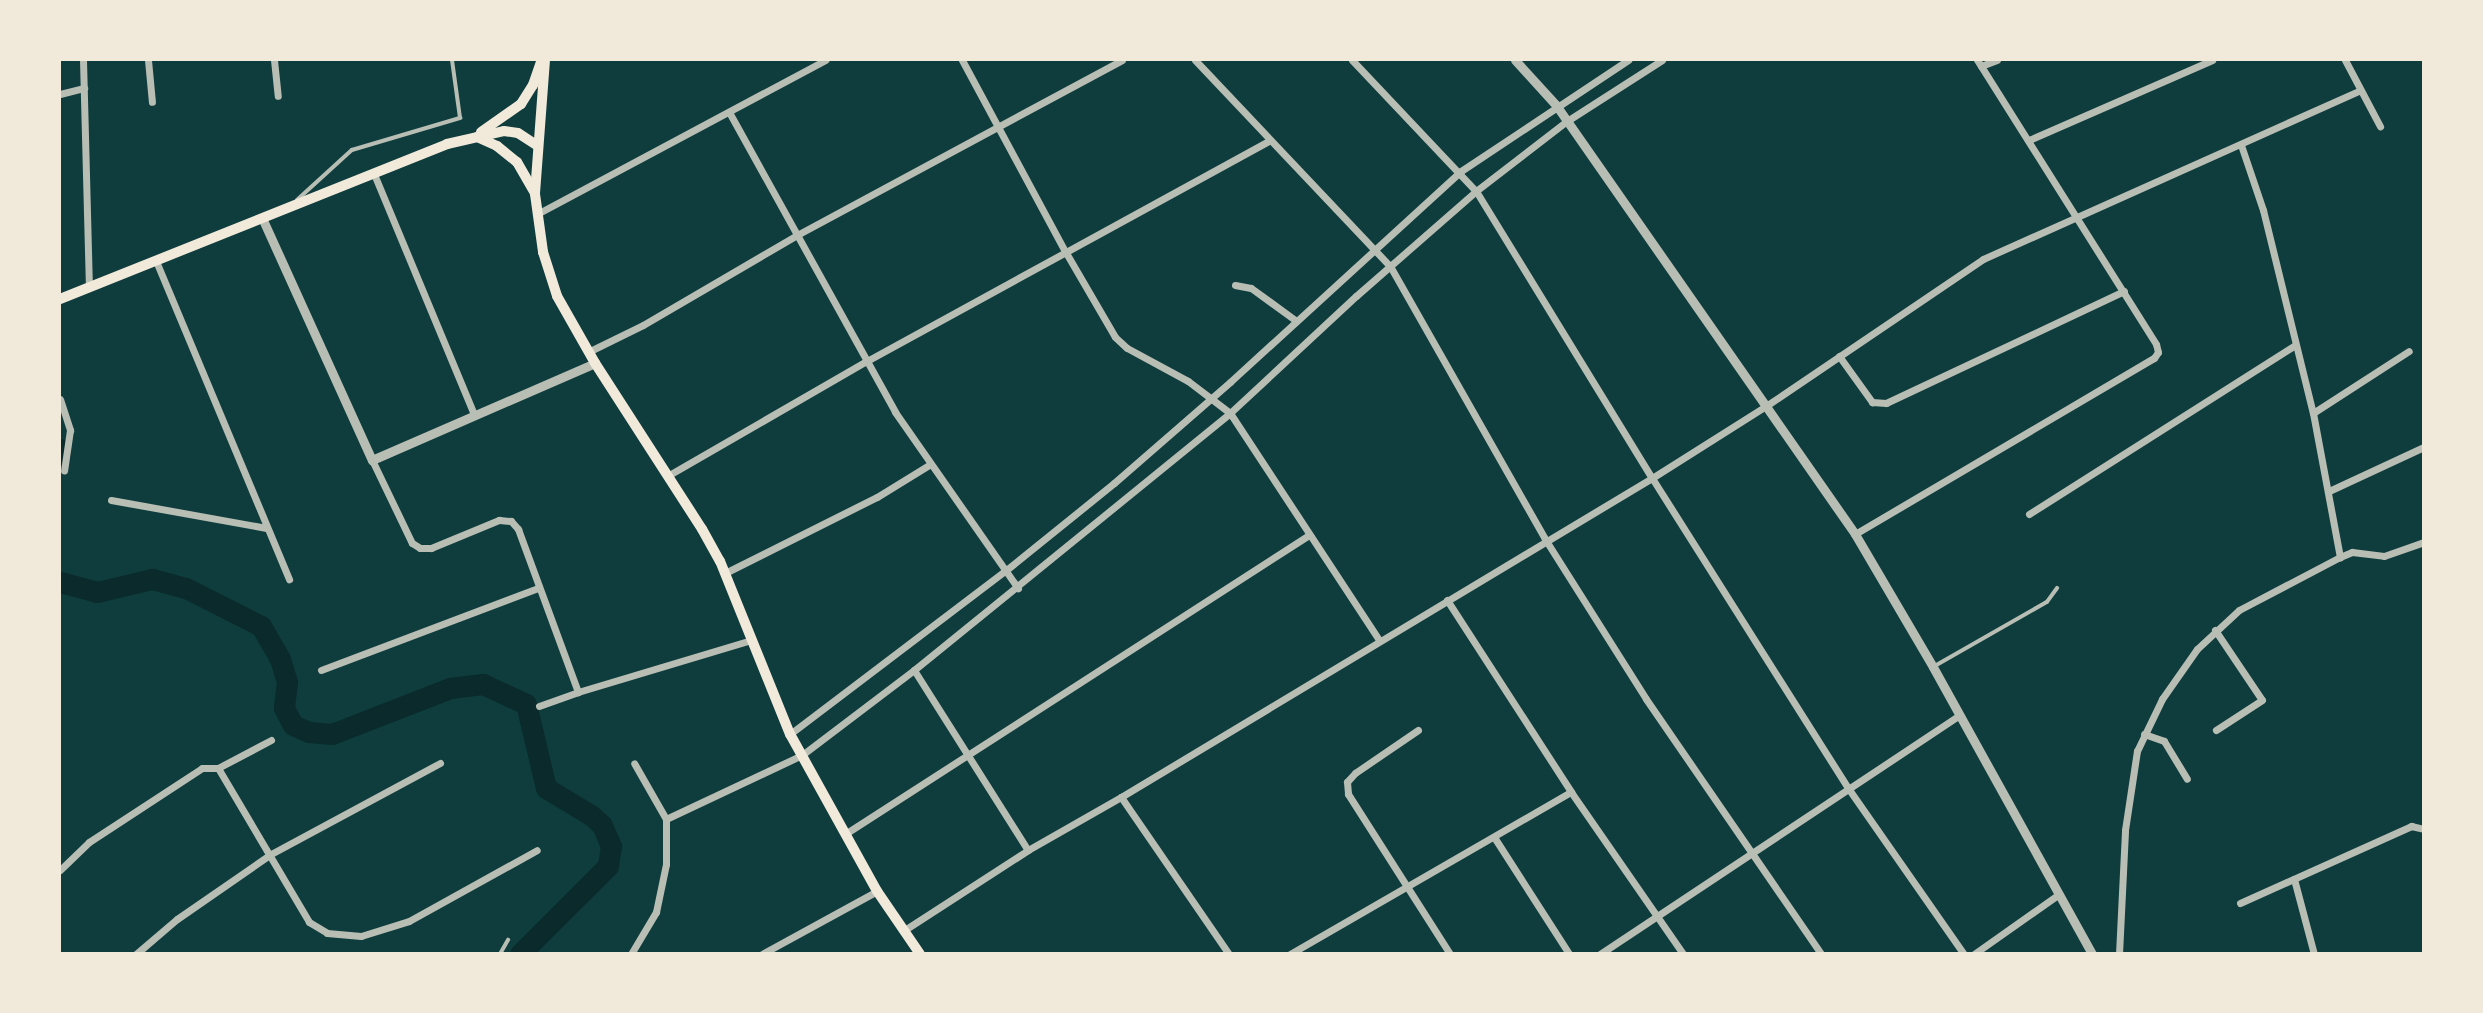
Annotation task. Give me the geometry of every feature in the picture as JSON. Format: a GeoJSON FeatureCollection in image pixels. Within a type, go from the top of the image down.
{"type":"FeatureCollection","features":[{"type":"Feature","properties":{"kind":"main road"},"geometry":{"type":"LineString","coordinates":[[475,136],[521,104],[533,85],[543,60]]}},
{"type":"Feature","properties":{"kind":"main road"},"geometry":{"type":"LineString","coordinates":[[543,60],[537,214],[543,252],[557,296],[588,352],[670,475],[725,572],[790,734],[877,891],[920,954]]}},
{"type":"Feature","properties":{"kind":"main road"},"geometry":{"type":"LineString","coordinates":[[60,299],[475,136],[504,131],[518,133],[538,146]]}},
{"type":"Feature","properties":{"kind":"main road"},"geometry":{"type":"LineString","coordinates":[[475,136],[498,146],[517,162],[536,194]]}},
{"type":"Feature","properties":{"kind":"street"},"geometry":{"type":"LineString","coordinates":[[83,60],[89,287]]}},
{"type":"Feature","properties":{"kind":"street"},"geometry":{"type":"LineString","coordinates":[[148,60],[152,102]]}},
{"type":"Feature","properties":{"kind":"street"},"geometry":{"type":"LineString","coordinates":[[274,60],[278,96]]}},
{"type":"Feature","properties":{"kind":"street"},"geometry":{"type":"LineString","coordinates":[[800,60],[806,70]]}},
{"type":"Feature","properties":{"kind":"street"},"geometry":{"type":"LineString","coordinates":[[537,214],[825,60]]}},
{"type":"Feature","properties":{"kind":"street"},"geometry":{"type":"LineString","coordinates":[[962,60],[1065,251],[1115,337],[1127,348],[1188,381],[1230,413],[1379,640]]}},
{"type":"Feature","properties":{"kind":"street"},"geometry":{"type":"LineString","coordinates":[[588,352],[643,325],[797,235],[1122,60]]}},
{"type":"Feature","properties":{"kind":"street"},"geometry":{"type":"LineString","coordinates":[[1195,60],[1390,267],[1545,539],[1646,699],[1821,954]]}},
{"type":"Feature","properties":{"kind":"street"},"geometry":{"type":"LineString","coordinates":[[1352,60],[1461,172],[1476,191],[1652,478],[1848,788],[1964,954]]}},
{"type":"Feature","properties":{"kind":"street"},"geometry":{"type":"LineString","coordinates":[[1515,60],[1556,105],[1855,534],[1933,667],[2092,954]]}},
{"type":"Feature","properties":{"kind":"street"},"geometry":{"type":"LineString","coordinates":[[790,734],[1005,571],[1212,398],[1374,248],[1461,172],[1556,105],[1628,60]]}},
{"type":"Feature","properties":{"kind":"street"},"geometry":{"type":"LineString","coordinates":[[666,819],[802,755],[914,670],[1230,413],[1476,191],[1567,121],[1662,60]]}},
{"type":"Feature","properties":{"kind":"street"},"geometry":{"type":"LineString","coordinates":[[1855,534],[2142,365],[2158,352],[2156,344],[1979,63],[1997,60]]}},
{"type":"Feature","properties":{"kind":"street"},"geometry":{"type":"LineString","coordinates":[[2029,140],[2212,60]]}},
{"type":"Feature","properties":{"kind":"street"},"geometry":{"type":"LineString","coordinates":[[2345,60],[2380,127]]}},
{"type":"Feature","properties":{"kind":"street"},"geometry":{"type":"LineString","coordinates":[[60,94],[84,88]]}},
{"type":"Feature","properties":{"kind":"street"},"geometry":{"type":"LineString","coordinates":[[903,930],[1028,850],[1121,797],[1545,539],[1652,478],[1766,406],[1983,259],[2360,90]]}},
{"type":"Feature","properties":{"kind":"street"},"geometry":{"type":"LineString","coordinates":[[729,112],[865,362],[929,465],[1018,588]]}},
{"type":"Feature","properties":{"kind":"street"},"geometry":{"type":"LineString","coordinates":[[670,475],[865,362],[1270,141]]}},
{"type":"Feature","properties":{"kind":"street"},"geometry":{"type":"LineString","coordinates":[[2241,145],[2263,210],[2313,413],[2340,557]]}},
{"type":"Feature","properties":{"kind":"street"},"geometry":{"type":"LineString","coordinates":[[374,174],[474,414]]}},
{"type":"Feature","properties":{"kind":"street"},"geometry":{"type":"LineString","coordinates":[[263,220],[412,543],[420,548],[431,548],[499,520],[511,521],[518,529],[578,691]]}},
{"type":"Feature","properties":{"kind":"street"},"geometry":{"type":"LineString","coordinates":[[156,261],[289,579]]}},
{"type":"Feature","properties":{"kind":"street"},"geometry":{"type":"LineString","coordinates":[[1235,285],[1251,288],[1295,320]]}},
{"type":"Feature","properties":{"kind":"street"},"geometry":{"type":"LineString","coordinates":[[1839,356],[1872,402],[1886,403],[2123,292]]}},
{"type":"Feature","properties":{"kind":"street"},"geometry":{"type":"LineString","coordinates":[[2029,514],[2295,345]]}},
{"type":"Feature","properties":{"kind":"street"},"geometry":{"type":"LineString","coordinates":[[2313,413],[2409,351]]}},
{"type":"Feature","properties":{"kind":"street"},"geometry":{"type":"LineString","coordinates":[[372,460],[595,363]]}},
{"type":"Feature","properties":{"kind":"street"},"geometry":{"type":"LineString","coordinates":[[60,399],[70,430],[64,471]]}},
{"type":"Feature","properties":{"kind":"street"},"geometry":{"type":"LineString","coordinates":[[2329,491],[2424,447]]}},
{"type":"Feature","properties":{"kind":"street"},"geometry":{"type":"LineString","coordinates":[[725,572],[877,497],[929,465]]}},
{"type":"Feature","properties":{"kind":"street"},"geometry":{"type":"LineString","coordinates":[[111,500],[267,528]]}},
{"type":"Feature","properties":{"kind":"street"},"geometry":{"type":"LineString","coordinates":[[845,834],[1309,534]]}},
{"type":"Feature","properties":{"kind":"street"},"geometry":{"type":"LineString","coordinates":[[2119,954],[2120,884],[2135,758],[2162,699],[2197,649],[2215,630],[2247,606],[2340,557],[2352,552],[2384,556],[2424,542]]}},
{"type":"Feature","properties":{"kind":"street"},"geometry":{"type":"LineString","coordinates":[[321,670],[538,588]]}},
{"type":"Feature","properties":{"kind":"street"},"geometry":{"type":"LineString","coordinates":[[1447,600],[1571,792],[1683,954]]}},
{"type":"Feature","properties":{"kind":"street"},"geometry":{"type":"LineString","coordinates":[[2215,630],[2262,700],[2216,730]]}},
{"type":"Feature","properties":{"kind":"street"},"geometry":{"type":"LineString","coordinates":[[539,706],[578,691],[751,640]]}},
{"type":"Feature","properties":{"kind":"street"},"geometry":{"type":"LineString","coordinates":[[914,670],[1028,850]]}},
{"type":"Feature","properties":{"kind":"street"},"geometry":{"type":"LineString","coordinates":[[1600,954],[1959,715]]}},
{"type":"Feature","properties":{"kind":"street"},"geometry":{"type":"LineString","coordinates":[[1418,730],[1355,773],[1347,782],[1348,794],[1450,954]]}},
{"type":"Feature","properties":{"kind":"street"},"geometry":{"type":"LineString","coordinates":[[2144,734],[2164,741],[2186,779]]}},
{"type":"Feature","properties":{"kind":"street"},"geometry":{"type":"LineString","coordinates":[[60,870],[89,842],[202,768],[218,768],[271,740]]}},
{"type":"Feature","properties":{"kind":"street"},"geometry":{"type":"LineString","coordinates":[[136,954],[177,919],[271,854],[440,763]]}},
{"type":"Feature","properties":{"kind":"street"},"geometry":{"type":"LineString","coordinates":[[631,954],[656,912],[666,864],[666,819],[634,763]]}},
{"type":"Feature","properties":{"kind":"street"},"geometry":{"type":"LineString","coordinates":[[218,768],[309,922],[327,933],[345,937],[382,931],[409,921],[537,850]]}},
{"type":"Feature","properties":{"kind":"street"},"geometry":{"type":"LineString","coordinates":[[1290,954],[1303,951],[1406,887],[1571,792]]}},
{"type":"Feature","properties":{"kind":"street"},"geometry":{"type":"LineString","coordinates":[[1121,797],[1229,954]]}},
{"type":"Feature","properties":{"kind":"street"},"geometry":{"type":"LineString","coordinates":[[2240,903],[2411,826],[2423,828]]}},
{"type":"Feature","properties":{"kind":"street"},"geometry":{"type":"LineString","coordinates":[[1494,837],[1569,954]]}},
{"type":"Feature","properties":{"kind":"street"},"geometry":{"type":"LineString","coordinates":[[2294,879],[2314,954]]}},
{"type":"Feature","properties":{"kind":"street"},"geometry":{"type":"LineString","coordinates":[[762,954],[877,891]]}},
{"type":"Feature","properties":{"kind":"street"},"geometry":{"type":"LineString","coordinates":[[1973,954],[2059,894]]}},
{"type":"Feature","properties":{"kind":"lane"},"geometry":{"type":"LineString","coordinates":[[282,213],[352,150],[460,118],[452,60]]}},
{"type":"Feature","properties":{"kind":"lane"},"geometry":{"type":"LineString","coordinates":[[1933,667],[2048,602],[2057,588]]}},
{"type":"Feature","properties":{"kind":"lane"},"geometry":{"type":"LineString","coordinates":[[500,954],[508,940]]}},
{"type":"Feature","properties":{"kind":"waterway"},"geometry":{"type":"LineString","coordinates":[[60,449],[60,454]]}},
{"type":"Feature","properties":{"kind":"waterway"},"geometry":{"type":"LineString","coordinates":[[60,582],[97,592],[152,579],[186,588],[261,626],[280,659],[287,682],[284,708],[293,725],[309,732],[332,734],[450,688],[483,684],[526,704],[546,788],[592,816],[602,825],[611,846],[608,866],[520,954]]}}]}
